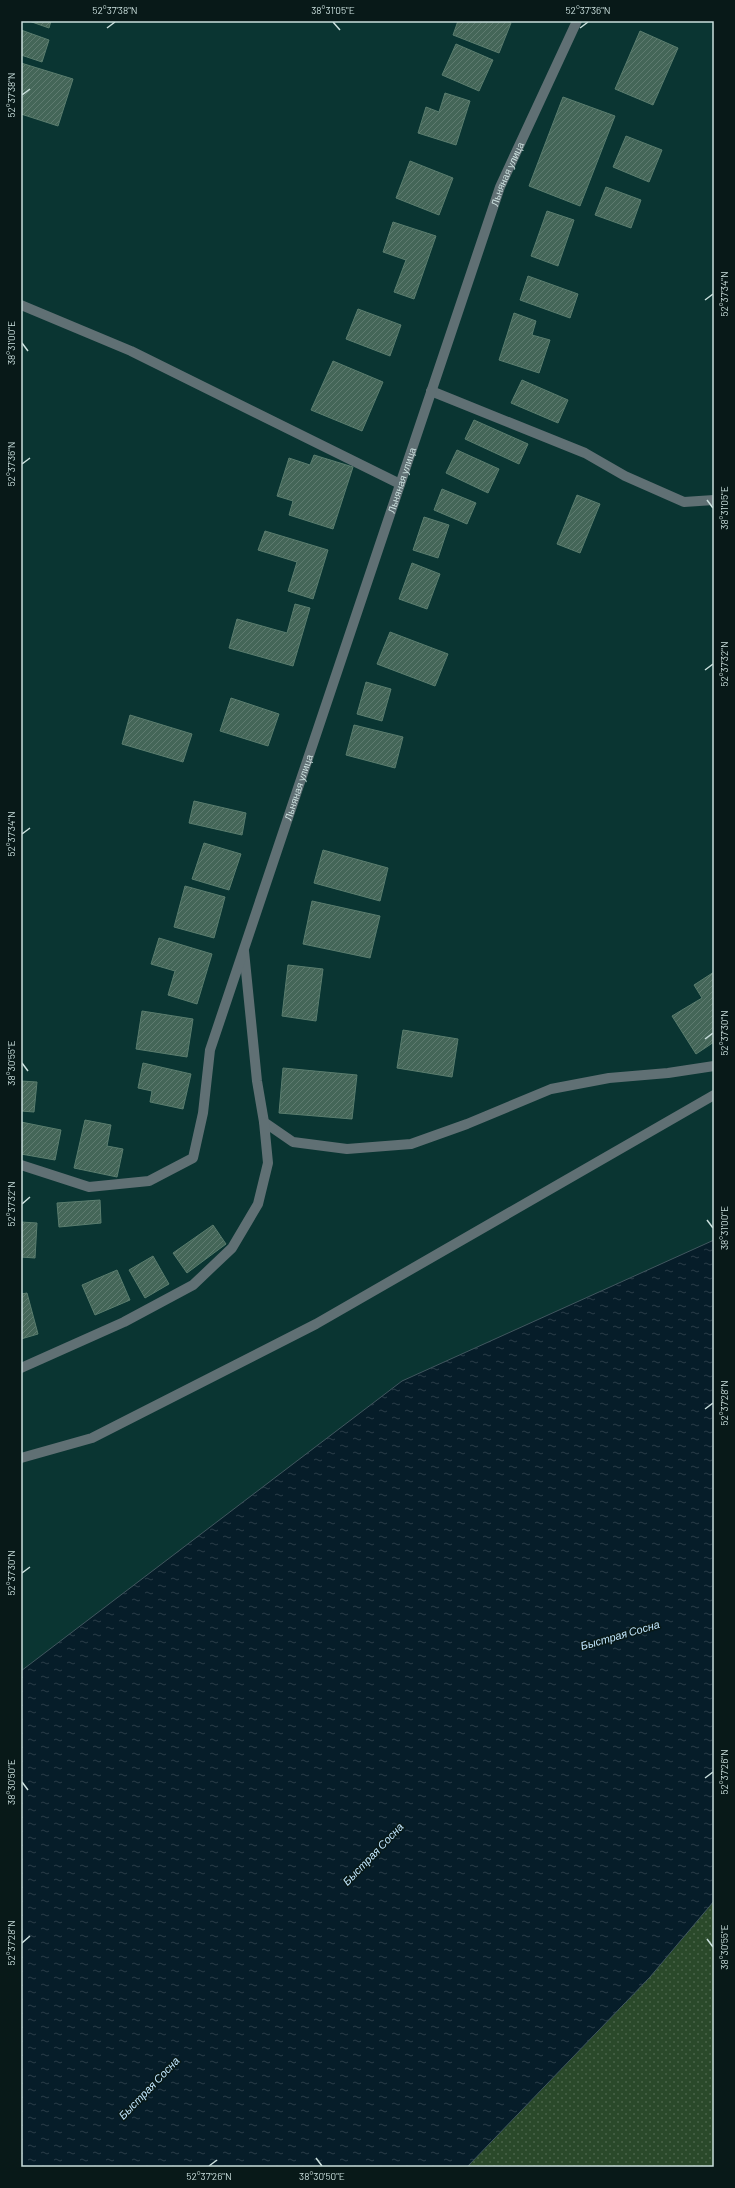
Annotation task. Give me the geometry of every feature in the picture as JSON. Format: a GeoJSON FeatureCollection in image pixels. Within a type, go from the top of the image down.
{"type":"FeatureCollection","features":[{"type":"Feature","properties":{"kind":"street","name":"Льняная улица"},"geometry":{"type":"LineString","coordinates":[[21,1166],[89,1187],[149,1181],[193,1158],[203,1113],[210,1050],[431,391],[500,187],[577,21]]}},
{"type":"Feature","properties":{"kind":"street"},"geometry":{"type":"LineString","coordinates":[[21,305],[131,351],[400,484]]}},
{"type":"Feature","properties":{"kind":"street"},"geometry":{"type":"LineString","coordinates":[[431,391],[585,453],[625,476],[684,502],[714,500]]}},
{"type":"Feature","properties":{"kind":"street"},"geometry":{"type":"LineString","coordinates":[[21,1368],[124,1322],[193,1285],[232,1248],[258,1204],[268,1163],[264,1122],[257,1081],[244,948]]}},
{"type":"Feature","properties":{"kind":"street"},"geometry":{"type":"LineString","coordinates":[[264,1122],[293,1142],[347,1149],[411,1144],[467,1124],[551,1089],[609,1078],[668,1073],[714,1066]]}},
{"type":"Feature","properties":{"kind":"street"},"geometry":{"type":"LineString","coordinates":[[21,1458],[92,1438],[316,1324],[714,1096]]}},
{"type":"Feature","properties":{"kind":"green space"},"geometry":{"type":"Polygon","coordinates":[[[714,1901],[714,2167],[467,2167],[650,1977],[714,1901]]]}},
{"type":"Feature","properties":{"kind":"water","name":"Быстрая Сосна"},"geometry":{"type":"Polygon","coordinates":[[[714,1240],[714,1901],[650,1977],[467,2167],[21,2167],[21,1671],[402,1381],[714,1240]]]}},
{"type":"Feature","properties":{"kind":"building"},"geometry":{"type":"Polygon","coordinates":[[[29,21],[51,21],[49,28],[29,21]]]}},
{"type":"Feature","properties":{"kind":"building"},"geometry":{"type":"Polygon","coordinates":[[[458,21],[506,21],[511,23],[499,53],[453,35],[458,21]]]}},
{"type":"Feature","properties":{"kind":"building"},"geometry":{"type":"Polygon","coordinates":[[[21,30],[49,40],[42,62],[21,55],[21,30]]]}},
{"type":"Feature","properties":{"kind":"building"},"geometry":{"type":"Polygon","coordinates":[[[640,31],[678,48],[653,105],[615,89],[640,31]]]}},
{"type":"Feature","properties":{"kind":"building"},"geometry":{"type":"Polygon","coordinates":[[[456,44],[493,60],[479,91],[442,75],[456,44]]]}},
{"type":"Feature","properties":{"kind":"building"},"geometry":{"type":"Polygon","coordinates":[[[21,63],[73,79],[58,126],[21,114],[21,63]]]}},
{"type":"Feature","properties":{"kind":"building"},"geometry":{"type":"Polygon","coordinates":[[[445,93],[470,101],[456,145],[418,133],[426,107],[439,112],[445,93]]]}},
{"type":"Feature","properties":{"kind":"building"},"geometry":{"type":"Polygon","coordinates":[[[563,97],[615,116],[580,206],[529,186],[563,97]]]}},
{"type":"Feature","properties":{"kind":"building"},"geometry":{"type":"Polygon","coordinates":[[[626,136],[662,150],[649,182],[613,167],[626,136]]]}},
{"type":"Feature","properties":{"kind":"building"},"geometry":{"type":"Polygon","coordinates":[[[410,161],[453,178],[439,215],[396,198],[410,161]]]}},
{"type":"Feature","properties":{"kind":"building"},"geometry":{"type":"Polygon","coordinates":[[[606,187],[641,200],[631,228],[595,215],[606,187]]]}},
{"type":"Feature","properties":{"kind":"building"},"geometry":{"type":"Polygon","coordinates":[[[547,211],[574,220],[558,266],[531,256],[547,211]]]}},
{"type":"Feature","properties":{"kind":"building"},"geometry":{"type":"Polygon","coordinates":[[[393,222],[436,236],[414,299],[394,292],[406,260],[383,252],[393,222]]]}},
{"type":"Feature","properties":{"kind":"building"},"geometry":{"type":"Polygon","coordinates":[[[528,276],[578,294],[570,318],[520,300],[528,276]]]}},
{"type":"Feature","properties":{"kind":"building"},"geometry":{"type":"Polygon","coordinates":[[[358,309],[401,325],[390,356],[346,339],[358,309]]]}},
{"type":"Feature","properties":{"kind":"building"},"geometry":{"type":"Polygon","coordinates":[[[514,313],[536,321],[532,335],[550,340],[539,373],[499,360],[514,313]]]}},
{"type":"Feature","properties":{"kind":"building"},"geometry":{"type":"Polygon","coordinates":[[[333,361],[383,382],[362,431],[311,410],[333,361]]]}},
{"type":"Feature","properties":{"kind":"building"},"geometry":{"type":"Polygon","coordinates":[[[522,380],[568,400],[558,423],[511,403],[522,380]]]}},
{"type":"Feature","properties":{"kind":"building"},"geometry":{"type":"Polygon","coordinates":[[[474,420],[528,444],[519,464],[465,439],[474,420]]]}},
{"type":"Feature","properties":{"kind":"building"},"geometry":{"type":"Polygon","coordinates":[[[457,450],[499,469],[488,493],[446,473],[457,450]]]}},
{"type":"Feature","properties":{"kind":"building"},"geometry":{"type":"Polygon","coordinates":[[[314,455],[353,467],[333,529],[289,515],[293,501],[277,496],[289,458],[310,465],[314,455]]]}},
{"type":"Feature","properties":{"kind":"building"},"geometry":{"type":"Polygon","coordinates":[[[442,489],[476,503],[467,524],[434,510],[442,489]]]}},
{"type":"Feature","properties":{"kind":"building"},"geometry":{"type":"Polygon","coordinates":[[[577,495],[600,504],[580,553],[557,544],[577,495]]]}},
{"type":"Feature","properties":{"kind":"building"},"geometry":{"type":"Polygon","coordinates":[[[424,517],[449,525],[438,558],[413,550],[424,517]]]}},
{"type":"Feature","properties":{"kind":"building"},"geometry":{"type":"Polygon","coordinates":[[[265,531],[328,550],[313,599],[288,591],[297,562],[258,550],[265,531]]]}},
{"type":"Feature","properties":{"kind":"building"},"geometry":{"type":"Polygon","coordinates":[[[412,563],[440,574],[427,609],[399,599],[412,563]]]}},
{"type":"Feature","properties":{"kind":"building"},"geometry":{"type":"Polygon","coordinates":[[[295,604],[310,608],[293,666],[229,648],[237,619],[287,633],[295,604]]]}},
{"type":"Feature","properties":{"kind":"building"},"geometry":{"type":"Polygon","coordinates":[[[390,632],[448,654],[435,686],[377,664],[390,632]]]}},
{"type":"Feature","properties":{"kind":"building"},"geometry":{"type":"Polygon","coordinates":[[[366,682],[391,689],[382,721],[357,714],[366,682]]]}},
{"type":"Feature","properties":{"kind":"building"},"geometry":{"type":"Polygon","coordinates":[[[231,698],[279,714],[268,746],[220,731],[231,698]]]}},
{"type":"Feature","properties":{"kind":"building"},"geometry":{"type":"Polygon","coordinates":[[[130,715],[192,734],[183,762],[122,744],[130,715]]]}},
{"type":"Feature","properties":{"kind":"building"},"geometry":{"type":"Polygon","coordinates":[[[354,725],[403,737],[395,768],[346,755],[354,725]]]}},
{"type":"Feature","properties":{"kind":"building"},"geometry":{"type":"Polygon","coordinates":[[[194,801],[246,813],[242,835],[189,823],[194,801]]]}},
{"type":"Feature","properties":{"kind":"building"},"geometry":{"type":"Polygon","coordinates":[[[204,843],[241,854],[229,890],[192,879],[204,843]]]}},
{"type":"Feature","properties":{"kind":"building"},"geometry":{"type":"Polygon","coordinates":[[[323,850],[388,868],[380,901],[314,883],[323,850]]]}},
{"type":"Feature","properties":{"kind":"building"},"geometry":{"type":"Polygon","coordinates":[[[185,886],[225,897],[214,938],[174,927],[185,886]]]}},
{"type":"Feature","properties":{"kind":"building"},"geometry":{"type":"Polygon","coordinates":[[[312,901],[380,916],[370,958],[303,944],[312,901]]]}},
{"type":"Feature","properties":{"kind":"building"},"geometry":{"type":"Polygon","coordinates":[[[159,938],[212,954],[197,1004],[168,995],[175,971],[151,964],[159,938]]]}},
{"type":"Feature","properties":{"kind":"building"},"geometry":{"type":"Polygon","coordinates":[[[288,965],[323,969],[316,1021],[282,1016],[288,965]]]}},
{"type":"Feature","properties":{"kind":"building"},"geometry":{"type":"Polygon","coordinates":[[[714,972],[714,1042],[696,1054],[672,1016],[702,998],[694,985],[714,972]]]}},
{"type":"Feature","properties":{"kind":"building"},"geometry":{"type":"Polygon","coordinates":[[[142,1011],[193,1019],[187,1057],[136,1049],[142,1011]]]}},
{"type":"Feature","properties":{"kind":"building"},"geometry":{"type":"Polygon","coordinates":[[[403,1030],[458,1039],[452,1077],[397,1068],[403,1030]]]}},
{"type":"Feature","properties":{"kind":"building"},"geometry":{"type":"Polygon","coordinates":[[[143,1063],[191,1074],[183,1109],[150,1102],[152,1091],[138,1088],[143,1063]]]}},
{"type":"Feature","properties":{"kind":"building"},"geometry":{"type":"Polygon","coordinates":[[[283,1068],[357,1075],[352,1119],[279,1113],[283,1068]]]}},
{"type":"Feature","properties":{"kind":"building"},"geometry":{"type":"Polygon","coordinates":[[[21,1081],[37,1082],[34,1112],[21,1111],[21,1081]]]}},
{"type":"Feature","properties":{"kind":"building"},"geometry":{"type":"Polygon","coordinates":[[[85,1120],[111,1125],[107,1146],[123,1149],[117,1177],[74,1168],[85,1120]]]}},
{"type":"Feature","properties":{"kind":"building"},"geometry":{"type":"Polygon","coordinates":[[[21,1122],[61,1130],[55,1160],[21,1154],[21,1122]]]}},
{"type":"Feature","properties":{"kind":"building"},"geometry":{"type":"Polygon","coordinates":[[[100,1200],[101,1223],[59,1227],[57,1203],[100,1200]]]}},
{"type":"Feature","properties":{"kind":"building"},"geometry":{"type":"Polygon","coordinates":[[[21,1222],[37,1223],[35,1258],[21,1257],[21,1222]]]}},
{"type":"Feature","properties":{"kind":"building"},"geometry":{"type":"Polygon","coordinates":[[[213,1225],[226,1244],[187,1273],[173,1253],[213,1225]]]}},
{"type":"Feature","properties":{"kind":"building"},"geometry":{"type":"Polygon","coordinates":[[[153,1256],[169,1284],[145,1298],[129,1270],[153,1256]]]}},
{"type":"Feature","properties":{"kind":"building"},"geometry":{"type":"Polygon","coordinates":[[[117,1270],[130,1300],[95,1315],[82,1285],[117,1270]]]}},
{"type":"Feature","properties":{"kind":"building"},"geometry":{"type":"Polygon","coordinates":[[[27,1293],[38,1334],[21,1339],[21,1294],[27,1293]]]}}]}
